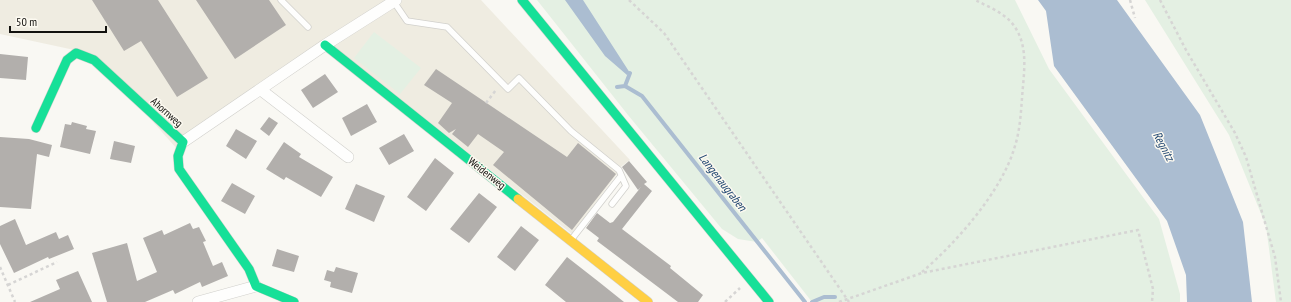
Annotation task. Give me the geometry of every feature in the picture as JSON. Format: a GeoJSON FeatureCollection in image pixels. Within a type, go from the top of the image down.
{"type":"FeatureCollection","features":[{"type":"Feature","properties":{"kind":"street"},"geometry":{"type":"LineString","coordinates":[[522,0],[769,302]]}},
{"type":"Feature","properties":{"kind":"street"},"geometry":{"type":"LineString","coordinates":[[183,142],[325,45],[395,1]]}},
{"type":"Feature","properties":{"kind":"street","name":"Weidenweg"},"geometry":{"type":"LineString","coordinates":[[325,45],[648,302]]}},
{"type":"Feature","properties":{"kind":"street","name":"Ahornweg"},"geometry":{"type":"LineString","coordinates":[[36,128],[67,60],[76,53],[94,60],[168,130],[183,142],[178,156],[179,169],[249,269],[256,286]]}},
{"type":"Feature","properties":{"kind":"street"},"geometry":{"type":"LineString","coordinates":[[261,90],[348,157]]}},
{"type":"Feature","properties":{"kind":"street"},"geometry":{"type":"LineString","coordinates":[[205,301],[256,286],[269,290],[294,302]]}},
{"type":"Feature","properties":{"kind":"lane"},"geometry":{"type":"LineString","coordinates":[[281,0],[308,27]]}},
{"type":"Feature","properties":{"kind":"lane"},"geometry":{"type":"LineString","coordinates":[[395,1],[407,21],[447,27],[508,89],[519,78],[571,131],[619,170],[626,186],[612,204]]}},
{"type":"Feature","properties":{"kind":"lane"},"geometry":{"type":"LineString","coordinates":[[571,240],[621,176]]}},
{"type":"Feature","properties":{"kind":"path"},"geometry":{"type":"LineString","coordinates":[[630,0],[664,33],[849,302]]}},
{"type":"Feature","properties":{"kind":"path"},"geometry":{"type":"LineString","coordinates":[[922,273],[940,257],[964,230],[995,187],[1008,164],[1019,129],[1024,61],[1021,37],[1011,22],[996,11],[975,0]]}},
{"type":"Feature","properties":{"kind":"path"},"geometry":{"type":"LineString","coordinates":[[1130,0],[1135,18]]}},
{"type":"Feature","properties":{"kind":"path"},"geometry":{"type":"LineString","coordinates":[[1160,0],[1235,133],[1246,157],[1275,257],[1281,302]]}},
{"type":"Feature","properties":{"kind":"path"},"geometry":{"type":"LineString","coordinates":[[486,103],[501,83]]}},
{"type":"Feature","properties":{"kind":"path"},"geometry":{"type":"LineString","coordinates":[[839,302],[922,273],[1138,230],[1152,289],[1152,302]]}},
{"type":"Feature","properties":{"kind":"path"},"geometry":{"type":"LineString","coordinates":[[8,285],[57,262]]}},
{"type":"Feature","properties":{"kind":"path"},"geometry":{"type":"LineString","coordinates":[[0,267],[15,302]]}},
{"type":"Feature","properties":{"kind":"path"},"geometry":{"type":"LineString","coordinates":[[725,302],[740,288]]}},
{"type":"Feature","properties":{"kind":"shaded area"},"geometry":{"type":"Polygon","coordinates":[[[0,0],[481,0],[630,160],[619,168],[617,174],[572,234],[332,46],[177,149],[93,54],[0,34],[0,0]]]}},
{"type":"Feature","properties":{"kind":"shaded area"},"geometry":{"type":"Polygon","coordinates":[[[537,0],[1015,0],[1049,69],[1159,219],[1180,294],[1180,302],[812,302],[762,238],[757,242],[738,239],[722,229],[628,115],[537,0]]]}},
{"type":"Feature","properties":{"kind":"shaded area"},"geometry":{"type":"Polygon","coordinates":[[[1145,0],[1291,0],[1291,302],[1276,302],[1266,226],[1229,135],[1145,0]]]}},
{"type":"Feature","properties":{"kind":"shaded area"},"geometry":{"type":"Polygon","coordinates":[[[374,32],[421,68],[400,94],[354,58],[374,32]]]}},
{"type":"Feature","properties":{"kind":"water"},"geometry":{"type":"Polygon","coordinates":[[[565,0],[583,0],[630,73],[627,75],[605,56],[565,0]]]}},
{"type":"Feature","properties":{"kind":"water","name":"Regnitz"},"geometry":{"type":"Polygon","coordinates":[[[1038,0],[1117,0],[1200,115],[1243,222],[1252,302],[1187,302],[1186,275],[1167,221],[1054,66],[1046,11],[1038,0]]]}},
{"type":"Feature","properties":{"kind":"building"},"geometry":{"type":"Polygon","coordinates":[[[92,0],[158,0],[208,78],[177,97],[141,41],[124,51],[92,0]]]}},
{"type":"Feature","properties":{"kind":"building"},"geometry":{"type":"Polygon","coordinates":[[[196,0],[269,0],[286,25],[235,59],[196,0]]]}},
{"type":"Feature","properties":{"kind":"building"},"geometry":{"type":"Polygon","coordinates":[[[0,54],[28,57],[26,80],[0,78],[0,54]]]}},
{"type":"Feature","properties":{"kind":"building"},"geometry":{"type":"Polygon","coordinates":[[[436,69],[567,157],[578,143],[616,174],[572,230],[493,165],[504,152],[478,134],[468,147],[452,134],[456,129],[449,133],[438,123],[452,103],[424,85],[436,69]]]}},
{"type":"Feature","properties":{"kind":"building"},"geometry":{"type":"Polygon","coordinates":[[[325,74],[338,92],[313,108],[301,90],[325,74]]]}},
{"type":"Feature","properties":{"kind":"building"},"geometry":{"type":"Polygon","coordinates":[[[367,104],[377,122],[351,136],[342,118],[367,104]]]}},
{"type":"Feature","properties":{"kind":"building"},"geometry":{"type":"Polygon","coordinates":[[[269,117],[278,123],[269,136],[260,129],[269,117]]]}},
{"type":"Feature","properties":{"kind":"building"},"geometry":{"type":"Polygon","coordinates":[[[72,122],[87,126],[86,129],[96,131],[90,154],[60,147],[65,124],[71,125],[72,122]]]}},
{"type":"Feature","properties":{"kind":"building"},"geometry":{"type":"Polygon","coordinates":[[[236,129],[257,141],[246,159],[226,146],[236,129]]]}},
{"type":"Feature","properties":{"kind":"building"},"geometry":{"type":"Polygon","coordinates":[[[404,134],[414,151],[389,165],[379,148],[404,134]]]}},
{"type":"Feature","properties":{"kind":"building"},"geometry":{"type":"Polygon","coordinates":[[[0,137],[29,139],[52,145],[49,157],[37,154],[31,209],[0,207],[0,137]]]}},
{"type":"Feature","properties":{"kind":"building"},"geometry":{"type":"Polygon","coordinates":[[[114,141],[135,146],[131,163],[110,159],[114,141]]]}},
{"type":"Feature","properties":{"kind":"building"},"geometry":{"type":"Polygon","coordinates":[[[284,142],[301,154],[299,157],[333,177],[321,197],[286,177],[284,180],[266,169],[284,142]]]}},
{"type":"Feature","properties":{"kind":"building"},"geometry":{"type":"Polygon","coordinates":[[[435,158],[454,173],[426,211],[407,197],[435,158]]]}},
{"type":"Feature","properties":{"kind":"building"},"geometry":{"type":"Polygon","coordinates":[[[629,161],[647,182],[644,184],[652,191],[622,229],[671,266],[670,268],[703,295],[698,302],[678,302],[597,241],[599,238],[586,228],[597,213],[610,223],[613,222],[641,187],[638,190],[622,167],[629,161]]]}},
{"type":"Feature","properties":{"kind":"building"},"geometry":{"type":"Polygon","coordinates":[[[232,183],[255,196],[245,214],[221,201],[232,183]]]}},
{"type":"Feature","properties":{"kind":"building"},"geometry":{"type":"Polygon","coordinates":[[[356,184],[385,196],[374,222],[345,209],[356,184]]]}},
{"type":"Feature","properties":{"kind":"building"},"geometry":{"type":"Polygon","coordinates":[[[479,193],[497,207],[469,243],[450,229],[479,193]]]}},
{"type":"Feature","properties":{"kind":"building"},"geometry":{"type":"Polygon","coordinates":[[[15,219],[26,245],[56,232],[59,239],[68,235],[74,249],[49,259],[48,257],[14,273],[0,244],[0,226],[15,219]]]}},
{"type":"Feature","properties":{"kind":"building"},"geometry":{"type":"Polygon","coordinates":[[[190,223],[193,229],[199,227],[206,241],[203,242],[213,266],[222,262],[228,276],[202,287],[200,282],[175,294],[173,290],[145,302],[107,302],[92,253],[127,243],[137,281],[157,272],[143,238],[162,230],[164,235],[190,223]]]}},
{"type":"Feature","properties":{"kind":"building"},"geometry":{"type":"Polygon","coordinates":[[[521,226],[539,240],[515,271],[497,257],[521,226]]]}},
{"type":"Feature","properties":{"kind":"building"},"geometry":{"type":"Polygon","coordinates":[[[277,249],[299,256],[294,272],[272,266],[277,249]]]}},
{"type":"Feature","properties":{"kind":"building"},"geometry":{"type":"Polygon","coordinates":[[[567,257],[624,302],[566,302],[545,285],[567,257]]]}},
{"type":"Feature","properties":{"kind":"building"},"geometry":{"type":"Polygon","coordinates":[[[336,267],[358,273],[352,293],[330,287],[331,282],[324,280],[327,270],[334,272],[336,267]]]}},
{"type":"Feature","properties":{"kind":"building"},"geometry":{"type":"Polygon","coordinates":[[[78,271],[92,302],[30,302],[60,289],[56,280],[78,271]]]}},
{"type":"Feature","properties":{"kind":"waterway"},"geometry":{"type":"LineString","coordinates":[[625,86],[630,73]]}},
{"type":"Feature","properties":{"kind":"waterway","name":"Langenaugraben"},"geometry":{"type":"LineString","coordinates":[[617,87],[625,86],[642,96],[805,302]]}},
{"type":"Feature","properties":{"kind":"waterway","name":"Langenaugraben"},"geometry":{"type":"LineString","coordinates":[[812,302],[824,297],[835,297]]}},
{"type":"Feature","properties":{"kind":"traffic: fast"},"geometry":{"type":"LineString","coordinates":[[522,0],[769,302]]}},
{"type":"Feature","properties":{"kind":"traffic: fast"},"geometry":{"type":"LineString","coordinates":[[325,45],[518,199]]}},
{"type":"Feature","properties":{"kind":"traffic: fast"},"geometry":{"type":"LineString","coordinates":[[36,128],[67,60],[76,53],[94,60],[183,142],[178,156],[179,169],[249,269],[256,286],[294,302]]}},
{"type":"Feature","properties":{"kind":"traffic: slow"},"geometry":{"type":"LineString","coordinates":[[518,199],[648,302]]}}]}
